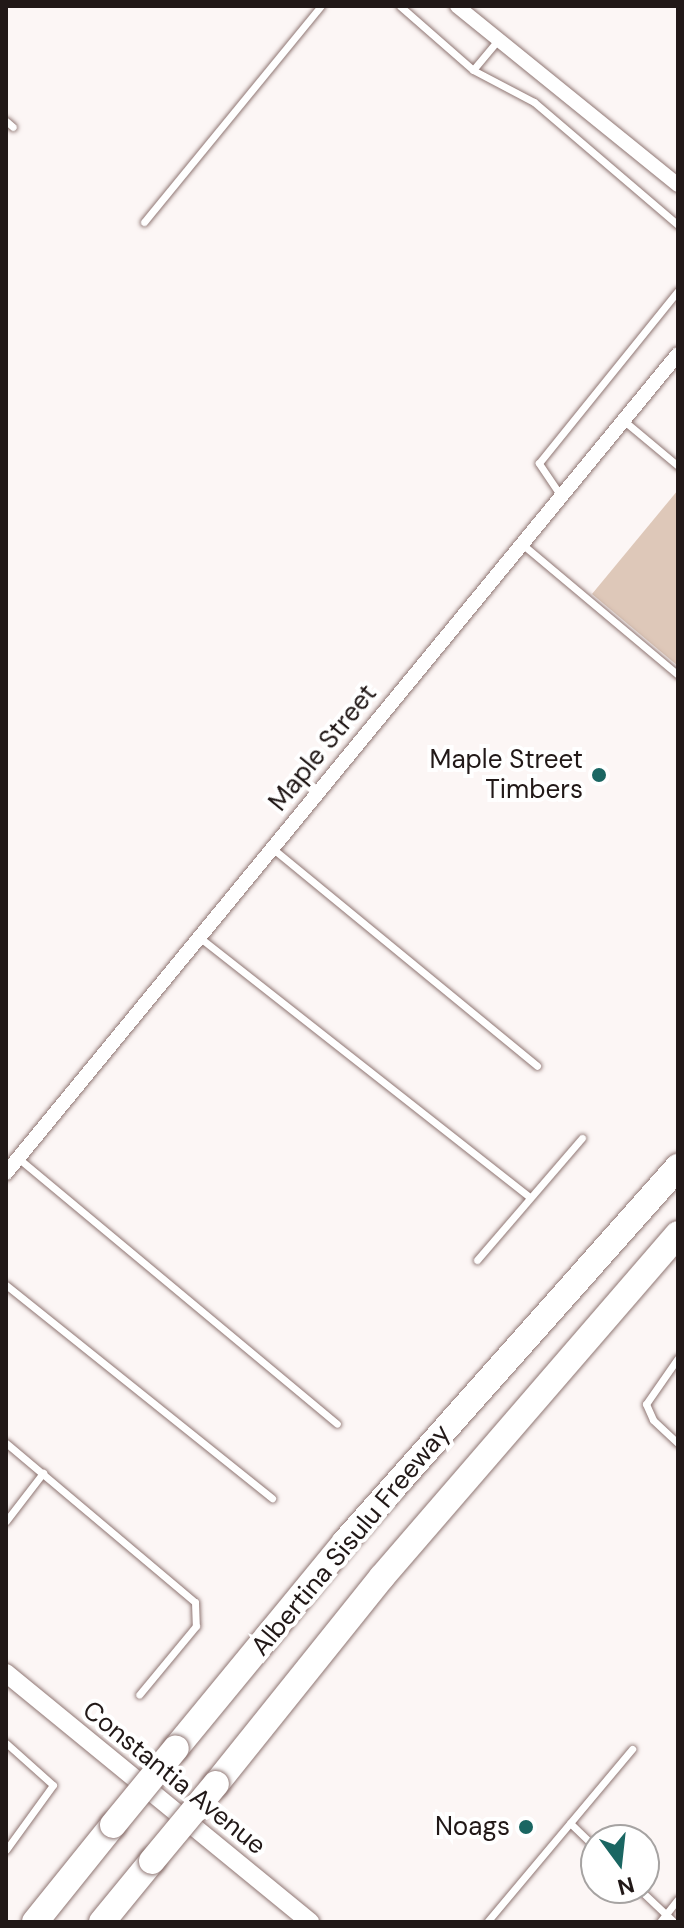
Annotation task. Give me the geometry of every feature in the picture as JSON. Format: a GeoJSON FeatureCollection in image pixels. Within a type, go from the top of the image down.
{"type":"FeatureCollection","features":[{"type":"Feature","properties":{"kind":"highway"},"geometry":{"type":"LineString","coordinates":[[660,1186],[678,1147]]}},
{"type":"Feature","properties":{"kind":"highway","name":"Albertina Sisulu Freeway"},"geometry":{"type":"LineString","coordinates":[[35,1922],[345,1542],[678,1167]]}},
{"type":"Feature","properties":{"kind":"highway","name":"Albertina Sisulu Freeway"},"geometry":{"type":"LineString","coordinates":[[102,1922],[382,1577],[677,1235]]}},
{"type":"Feature","properties":{"kind":"street"},"geometry":{"type":"LineString","coordinates":[[457,6],[678,185]]}},
{"type":"Feature","properties":{"kind":"street","name":"Maple Street"},"geometry":{"type":"LineString","coordinates":[[6,1173],[678,354]]}},
{"type":"Feature","properties":{"kind":"street","name":"Constantia Avenue"},"geometry":{"type":"LineString","coordinates":[[6,1673],[300,1919]]}},
{"type":"Feature","properties":{"kind":"lane"},"geometry":{"type":"LineString","coordinates":[[144,222],[321,6]]}},
{"type":"Feature","properties":{"kind":"lane"},"geometry":{"type":"LineString","coordinates":[[400,6],[473,70],[534,102],[678,225]]}},
{"type":"Feature","properties":{"kind":"lane"},"geometry":{"type":"LineString","coordinates":[[473,70],[498,40]]}},
{"type":"Feature","properties":{"kind":"lane"},"geometry":{"type":"LineString","coordinates":[[6,121],[13,127]]}},
{"type":"Feature","properties":{"kind":"lane"},"geometry":{"type":"LineString","coordinates":[[561,496],[539,463],[678,291]]}},
{"type":"Feature","properties":{"kind":"lane"},"geometry":{"type":"LineString","coordinates":[[623,420],[678,466]]}},
{"type":"Feature","properties":{"kind":"lane"},"geometry":{"type":"LineString","coordinates":[[522,544],[678,675]]}},
{"type":"Feature","properties":{"kind":"lane"},"geometry":{"type":"LineString","coordinates":[[272,848],[537,1066]]}},
{"type":"Feature","properties":{"kind":"lane"},"geometry":{"type":"LineString","coordinates":[[199,937],[528,1196]]}},
{"type":"Feature","properties":{"kind":"lane"},"geometry":{"type":"LineString","coordinates":[[477,1260],[528,1196],[582,1138]]}},
{"type":"Feature","properties":{"kind":"lane"},"geometry":{"type":"LineString","coordinates":[[18,1158],[337,1424]]}},
{"type":"Feature","properties":{"kind":"lane"},"geometry":{"type":"LineString","coordinates":[[6,1285],[272,1498]]}},
{"type":"Feature","properties":{"kind":"lane"},"geometry":{"type":"LineString","coordinates":[[678,1358],[646,1404],[653,1420],[678,1443]]}},
{"type":"Feature","properties":{"kind":"lane"},"geometry":{"type":"LineString","coordinates":[[6,1443],[195,1602],[196,1626],[139,1695]]}},
{"type":"Feature","properties":{"kind":"lane"},"geometry":{"type":"LineString","coordinates":[[6,1521],[43,1473]]}},
{"type":"Feature","properties":{"kind":"lane"},"geometry":{"type":"LineString","coordinates":[[6,1743],[53,1785],[6,1850]]}},
{"type":"Feature","properties":{"kind":"lane"},"geometry":{"type":"LineString","coordinates":[[487,1922],[632,1749]]}},
{"type":"Feature","properties":{"kind":"lane"},"geometry":{"type":"LineString","coordinates":[[570,1823],[580,1833]]}},
{"type":"Feature","properties":{"kind":"lane"},"geometry":{"type":"LineString","coordinates":[[660,1922],[678,1899]]}},
{"type":"Feature","properties":{"kind":"lane"},"geometry":{"type":"LineString","coordinates":[[655,1904],[674,1922]]}},
{"type":"Feature","properties":{"kind":"building"},"geometry":{"type":"Polygon","coordinates":[[[678,490],[678,666],[592,594],[678,490]]]}},
{"type":"Feature","properties":{"kind":"place","name":"Maple Street Timbers"},"geometry":{"type":"Point","coordinates":[599,775]}},
{"type":"Feature","properties":{"kind":"place","name":"Noags"},"geometry":{"type":"Point","coordinates":[526,1827]}}]}
